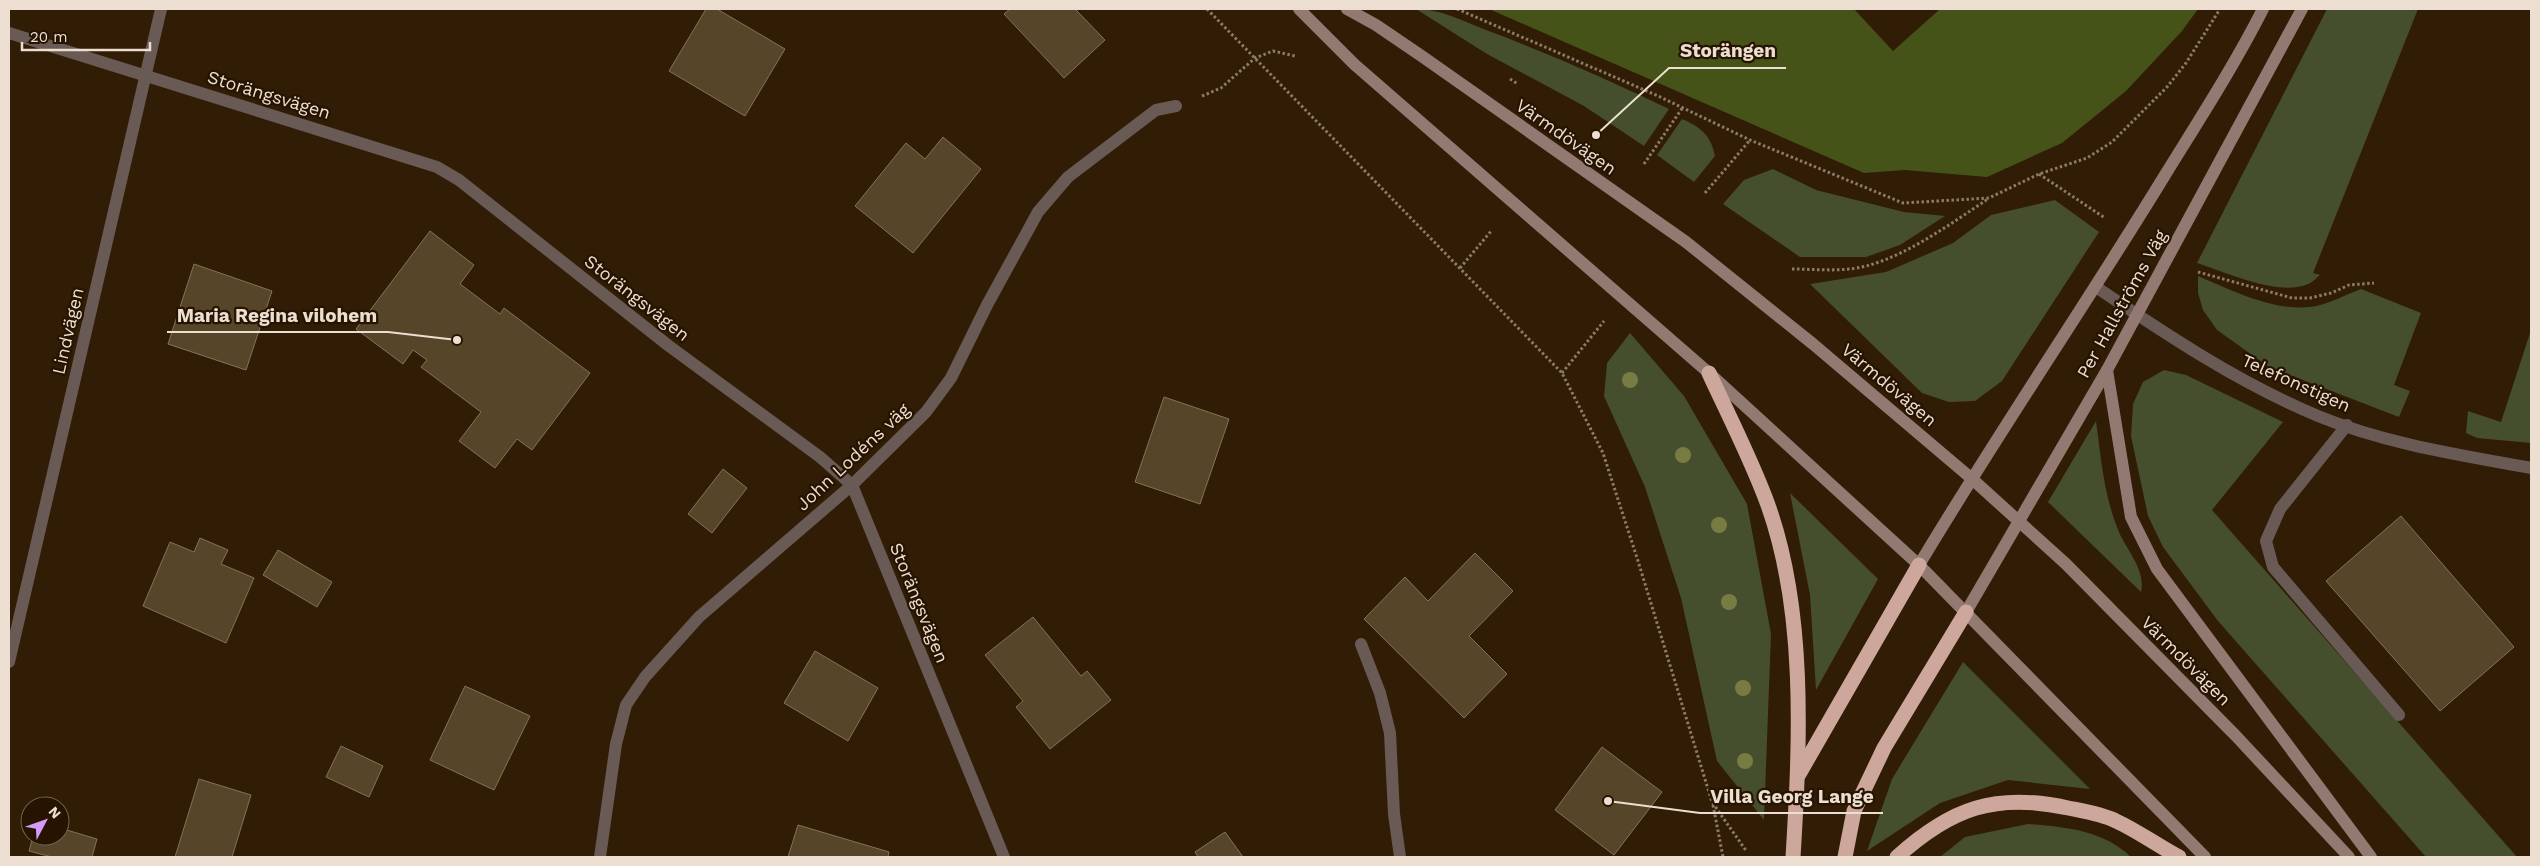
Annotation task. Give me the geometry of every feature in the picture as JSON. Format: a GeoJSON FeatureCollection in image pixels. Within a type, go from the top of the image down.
{"type":"FeatureCollection","features":[{"type":"Feature","properties":{"kind":"highway"},"geometry":{"type":"LineString","coordinates":[[1709,373],[1766,498],[1785,563],[1795,633],[1798,775],[1793,857]]}},
{"type":"Feature","properties":{"kind":"highway"},"geometry":{"type":"LineString","coordinates":[[1798,775],[1919,565]]}},
{"type":"Feature","properties":{"kind":"highway"},"geometry":{"type":"LineString","coordinates":[[1845,857],[1854,811],[1884,748],[1966,612]]}},
{"type":"Feature","properties":{"kind":"highway"},"geometry":{"type":"LineString","coordinates":[[1897,857],[1924,833],[1963,812],[1999,802],[2037,801],[2115,820],[2179,857]]}},
{"type":"Feature","properties":{"kind":"main road"},"geometry":{"type":"LineString","coordinates":[[1299,9],[1354,64],[1709,373],[1919,565],[2206,857]]}},
{"type":"Feature","properties":{"kind":"main road","name":"Värmdövägen"},"geometry":{"type":"LineString","coordinates":[[1347,9],[1376,25],[1686,242],[1813,344],[2019,521],[2236,736],[2348,857]]}},
{"type":"Feature","properties":{"kind":"main road","name":"Per Hallströms Väg"},"geometry":{"type":"LineString","coordinates":[[1919,565],[1971,478],[2096,287],[2243,49],[2263,9]]}},
{"type":"Feature","properties":{"kind":"main road","name":"Per Hallströms Väg"},"geometry":{"type":"LineString","coordinates":[[1966,612],[2107,370],[2302,9]]}},
{"type":"Feature","properties":{"kind":"main road","name":"Värmdövägen"},"geometry":{"type":"LineString","coordinates":[[2107,370],[2131,517],[2157,569],[2371,857]]}},
{"type":"Feature","properties":{"kind":"street","name":"Lindvägen"},"geometry":{"type":"LineString","coordinates":[[9,662],[161,9]]}},
{"type":"Feature","properties":{"kind":"street","name":"Storängsvägen"},"geometry":{"type":"LineString","coordinates":[[9,33],[416,159],[459,180],[669,346],[820,457],[852,485],[1004,857]]}},
{"type":"Feature","properties":{"kind":"street","name":"John Lodéns väg"},"geometry":{"type":"LineString","coordinates":[[600,857],[616,744],[626,706],[645,677],[699,617],[852,485],[926,412],[950,378],[1038,212],[1076,172],[1156,110],[1176,106]]}},
{"type":"Feature","properties":{"kind":"street","name":"Telefonstigen"},"geometry":{"type":"LineString","coordinates":[[2096,287],[2222,369],[2319,416],[2432,450],[2531,468]]}},
{"type":"Feature","properties":{"kind":"street"},"geometry":{"type":"LineString","coordinates":[[2347,425],[2280,509],[2266,541],[2273,567],[2399,715]]}},
{"type":"Feature","properties":{"kind":"street"},"geometry":{"type":"LineString","coordinates":[[1361,644],[1380,693],[1390,733],[1394,814],[1400,857]]}},
{"type":"Feature","properties":{"kind":"path"},"geometry":{"type":"LineString","coordinates":[[1207,9],[1562,373],[1603,454],[1712,802],[1723,857]]}},
{"type":"Feature","properties":{"kind":"path"},"geometry":{"type":"LineString","coordinates":[[1457,9],[1683,107],[1750,140],[1903,203],[1989,198]]}},
{"type":"Feature","properties":{"kind":"path"},"geometry":{"type":"LineString","coordinates":[[1792,269],[1850,269],[1891,257],[1934,234],[1989,198],[2039,174],[2087,158],[2112,142],[2167,88],[2186,64],[2220,9]]}},
{"type":"Feature","properties":{"kind":"path"},"geometry":{"type":"LineString","coordinates":[[1176,106],[1221,88],[1255,58],[1273,51],[1295,56]]}},
{"type":"Feature","properties":{"kind":"path"},"geometry":{"type":"LineString","coordinates":[[1644,164],[1683,107]]}},
{"type":"Feature","properties":{"kind":"path"},"geometry":{"type":"LineString","coordinates":[[1705,193],[1750,140]]}},
{"type":"Feature","properties":{"kind":"path"},"geometry":{"type":"LineString","coordinates":[[2039,174],[2108,219]]}},
{"type":"Feature","properties":{"kind":"path"},"geometry":{"type":"LineString","coordinates":[[1460,268],[1492,230]]}},
{"type":"Feature","properties":{"kind":"path"},"geometry":{"type":"LineString","coordinates":[[2198,272],[2292,298],[2310,298],[2331,294],[2349,284],[2374,283]]}},
{"type":"Feature","properties":{"kind":"path"},"geometry":{"type":"LineString","coordinates":[[1562,373],[1606,318]]}},
{"type":"Feature","properties":{"kind":"path"},"geometry":{"type":"LineString","coordinates":[[1712,802],[1747,852]]}},
{"type":"Feature","properties":{"kind":"green space"},"geometry":{"type":"Polygon","coordinates":[[[1416,9],[1443,13],[1460,19],[1578,67],[1669,109],[1644,146],[1584,106],[1487,54],[1416,9]]]}},
{"type":"Feature","properties":{"kind":"green space"},"geometry":{"type":"Polygon","coordinates":[[[1489,9],[1854,9],[1893,51],[1940,9],[2198,9],[2182,31],[2126,91],[2062,143],[1987,177],[1905,170],[1864,173],[1489,9]]]}},
{"type":"Feature","properties":{"kind":"green space"},"geometry":{"type":"Polygon","coordinates":[[[2327,9],[2418,9],[2313,273],[2320,275],[2308,284],[2296,287],[2282,287],[2252,282],[2197,263],[2327,9]]]}},
{"type":"Feature","properties":{"kind":"green space"},"geometry":{"type":"Polygon","coordinates":[[[1682,119],[1695,125],[1704,133],[1711,143],[1715,156],[1694,182],[1657,155],[1682,119]]]}},
{"type":"Feature","properties":{"kind":"green space"},"geometry":{"type":"Polygon","coordinates":[[[1773,169],[1816,190],[1904,212],[1945,216],[1900,245],[1866,257],[1800,257],[1723,204],[1744,180],[1773,169]]]}},
{"type":"Feature","properties":{"kind":"green space"},"geometry":{"type":"Polygon","coordinates":[[[2055,200],[2099,232],[2002,381],[1975,401],[1949,402],[1922,393],[1810,284],[1886,272],[1953,243],[1991,215],[2055,200]]]}},
{"type":"Feature","properties":{"kind":"green space"},"geometry":{"type":"Polygon","coordinates":[[[2198,276],[2238,293],[2281,306],[2316,306],[2361,289],[2421,313],[2394,385],[2410,391],[2399,417],[2269,367],[2217,330],[2203,310],[2198,293],[2198,276]]]}},
{"type":"Feature","properties":{"kind":"green space"},"geometry":{"type":"Polygon","coordinates":[[[2531,330],[2531,443],[2477,438],[2466,433],[2468,411],[2501,422],[2531,330]]]}},
{"type":"Feature","properties":{"kind":"green space"},"geometry":{"type":"Polygon","coordinates":[[[1630,333],[1684,396],[1747,504],[1771,634],[1764,820],[1717,761],[1681,598],[1645,487],[1604,396],[1607,363],[1630,333]]]}},
{"type":"Feature","properties":{"kind":"green space"},"geometry":{"type":"Polygon","coordinates":[[[2164,370],[2186,375],[2283,422],[2212,510],[2517,857],[2426,857],[2218,621],[2163,547],[2148,516],[2131,436],[2133,404],[2143,382],[2164,370]]]}},
{"type":"Feature","properties":{"kind":"green space"},"geometry":{"type":"Polygon","coordinates":[[[2096,421],[2110,505],[2122,539],[2135,561],[2141,576],[2141,592],[2048,502],[2096,421]]]}},
{"type":"Feature","properties":{"kind":"green space"},"geometry":{"type":"Polygon","coordinates":[[[1790,493],[1878,579],[1816,690],[1810,595],[1790,493]]]}},
{"type":"Feature","properties":{"kind":"green space"},"geometry":{"type":"Polygon","coordinates":[[[1963,662],[2090,789],[2008,780],[1940,803],[1867,851],[1892,779],[1963,662]]]}},
{"type":"Feature","properties":{"kind":"green space"},"geometry":{"type":"Polygon","coordinates":[[[2028,824],[2069,829],[2096,835],[2120,848],[2131,857],[1940,857],[1965,837],[2028,824]]]}},
{"type":"Feature","properties":{"kind":"building"},"geometry":{"type":"Polygon","coordinates":[[[706,9],[717,9],[785,49],[745,116],[669,71],[706,9]]]}},
{"type":"Feature","properties":{"kind":"building"},"geometry":{"type":"Polygon","coordinates":[[[1010,9],[1075,9],[1105,40],[1064,78],[1004,14],[1010,9]]]}},
{"type":"Feature","properties":{"kind":"building"},"geometry":{"type":"Polygon","coordinates":[[[943,137],[981,169],[913,253],[855,206],[906,143],[925,159],[943,137]]]}},
{"type":"Feature","properties":{"kind":"building"},"geometry":{"type":"Polygon","coordinates":[[[430,231],[474,265],[460,284],[500,314],[504,308],[590,373],[532,450],[517,439],[495,468],[459,441],[481,412],[421,367],[427,360],[413,350],[403,364],[356,329],[430,231]]]}},
{"type":"Feature","properties":{"kind":"building"},"geometry":{"type":"Polygon","coordinates":[[[194,264],[272,291],[246,370],[168,344],[194,264]]]}},
{"type":"Feature","properties":{"kind":"building"},"geometry":{"type":"Polygon","coordinates":[[[1164,397],[1229,419],[1200,504],[1135,482],[1164,397]]]}},
{"type":"Feature","properties":{"kind":"building"},"geometry":{"type":"Polygon","coordinates":[[[723,469],[747,488],[712,533],[688,514],[723,469]]]}},
{"type":"Feature","properties":{"kind":"building"},"geometry":{"type":"Polygon","coordinates":[[[2401,516],[2514,647],[2440,711],[2326,581],[2401,516]]]}},
{"type":"Feature","properties":{"kind":"building"},"geometry":{"type":"Polygon","coordinates":[[[200,538],[228,550],[221,564],[254,578],[226,643],[143,606],[170,542],[194,552],[200,538]]]}},
{"type":"Feature","properties":{"kind":"building"},"geometry":{"type":"Polygon","coordinates":[[[278,550],[332,582],[317,607],[263,575],[278,550]]]}},
{"type":"Feature","properties":{"kind":"building"},"geometry":{"type":"Polygon","coordinates":[[[1475,553],[1513,591],[1469,636],[1507,674],[1464,718],[1364,619],[1405,577],[1428,601],[1475,553]]]}},
{"type":"Feature","properties":{"kind":"building"},"geometry":{"type":"Polygon","coordinates":[[[1033,617],[1081,676],[1087,671],[1111,700],[1050,749],[1016,707],[1023,701],[985,655],[1033,617]]]}},
{"type":"Feature","properties":{"kind":"building"},"geometry":{"type":"Polygon","coordinates":[[[815,651],[878,688],[848,741],[784,703],[815,651]]]}},
{"type":"Feature","properties":{"kind":"building"},"geometry":{"type":"Polygon","coordinates":[[[465,686],[530,716],[494,790],[430,760],[465,686]]]}},
{"type":"Feature","properties":{"kind":"building"},"geometry":{"type":"Polygon","coordinates":[[[341,746],[383,766],[369,797],[326,777],[341,746]]]}},
{"type":"Feature","properties":{"kind":"building"},"geometry":{"type":"Polygon","coordinates":[[[1602,747],[1662,792],[1614,855],[1555,810],[1602,747]]]}},
{"type":"Feature","properties":{"kind":"building"},"geometry":{"type":"Polygon","coordinates":[[[199,779],[251,795],[232,857],[175,857],[199,779]]]}},
{"type":"Feature","properties":{"kind":"building"},"geometry":{"type":"Polygon","coordinates":[[[798,825],[889,852],[888,857],[788,857],[798,825]]]}},
{"type":"Feature","properties":{"kind":"building"},"geometry":{"type":"Polygon","coordinates":[[[70,831],[97,839],[92,857],[52,857],[29,851],[30,846],[70,846],[70,831]]]}},
{"type":"Feature","properties":{"kind":"building"},"geometry":{"type":"Polygon","coordinates":[[[1225,832],[1243,857],[1198,857],[1195,852],[1225,832]]]}},
{"type":"Feature","properties":{"kind":"place","name":"Storängen"},"geometry":{"type":"Point","coordinates":[1596,135]}},
{"type":"Feature","properties":{"kind":"place","name":"Maria Regina vilohem"},"geometry":{"type":"Point","coordinates":[457,340]}},
{"type":"Feature","properties":{"kind":"place","name":"Villa Georg Lange"},"geometry":{"type":"Point","coordinates":[1608,801]}}]}
